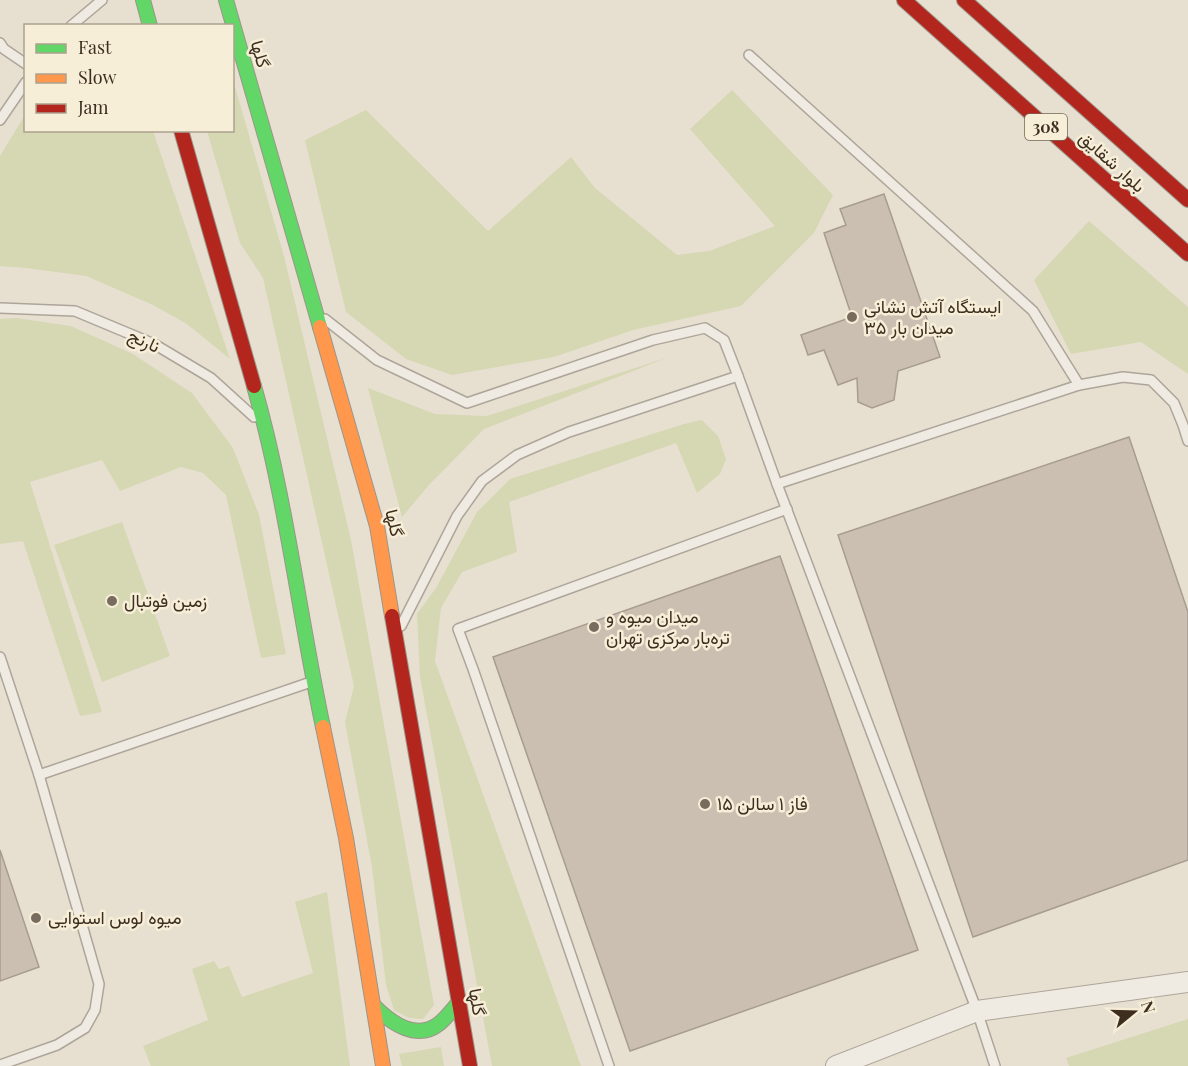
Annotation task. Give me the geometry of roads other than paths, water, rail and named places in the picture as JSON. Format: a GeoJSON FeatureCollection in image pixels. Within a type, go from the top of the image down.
{"type":"FeatureCollection","features":[{"type":"Feature","properties":{"kind":"street"},"geometry":{"type":"LineString","coordinates":[[143,0],[149,24]]}},
{"type":"Feature","properties":{"kind":"street","name":"گلها"},"geometry":{"type":"LineString","coordinates":[[226,0],[233,24]]}},
{"type":"Feature","properties":{"kind":"street","name":"بلوار شقایق"},"geometry":{"type":"LineString","coordinates":[[904,0],[1188,254]]}},
{"type":"Feature","properties":{"kind":"street","name":"بلوار شقایق"},"geometry":{"type":"LineString","coordinates":[[964,0],[1188,200]]}},
{"type":"Feature","properties":{"kind":"street","name":"گلها"},"geometry":{"type":"LineString","coordinates":[[234,28],[377,526],[471,1066]]}},
{"type":"Feature","properties":{"kind":"street"},"geometry":{"type":"LineString","coordinates":[[181,132],[266,428],[313,681],[346,838],[383,1066]]}},
{"type":"Feature","properties":{"kind":"street"},"geometry":{"type":"LineString","coordinates":[[836,1066],[977,1011],[1188,982]]}},
{"type":"Feature","properties":{"kind":"street"},"geometry":{"type":"LineString","coordinates":[[374,1006],[401,1029],[413,1031],[428,1030],[438,1025],[459,1002]]}},
{"type":"Feature","properties":{"kind":"lane"},"geometry":{"type":"LineString","coordinates":[[73,24],[102,0]]}},
{"type":"Feature","properties":{"kind":"lane"},"geometry":{"type":"LineString","coordinates":[[0,43],[4,49],[24,63]]}},
{"type":"Feature","properties":{"kind":"lane"},"geometry":{"type":"LineString","coordinates":[[749,55],[1033,311],[1079,385]]}},
{"type":"Feature","properties":{"kind":"lane"},"geometry":{"type":"LineString","coordinates":[[0,120],[24,85]]}},
{"type":"Feature","properties":{"kind":"lane","name":"نارنج"},"geometry":{"type":"LineString","coordinates":[[0,308],[75,311],[154,344],[212,378],[266,428]]}},
{"type":"Feature","properties":{"kind":"lane"},"geometry":{"type":"LineString","coordinates":[[315,311],[377,360],[467,403],[653,340],[705,328],[724,340],[977,1011],[995,1066]]}},
{"type":"Feature","properties":{"kind":"lane"},"geometry":{"type":"LineString","coordinates":[[396,636],[457,516],[482,481],[517,455],[569,432],[738,376]]}},
{"type":"Feature","properties":{"kind":"lane"},"geometry":{"type":"LineString","coordinates":[[777,484],[1079,385],[1123,377],[1150,380],[1174,403],[1188,441]]}},
{"type":"Feature","properties":{"kind":"lane"},"geometry":{"type":"LineString","coordinates":[[609,1066],[458,629],[787,509]]}},
{"type":"Feature","properties":{"kind":"lane"},"geometry":{"type":"LineString","coordinates":[[0,657],[39,775],[99,984],[95,1010],[85,1028],[57,1045],[0,1065]]}},
{"type":"Feature","properties":{"kind":"lane"},"geometry":{"type":"LineString","coordinates":[[39,775],[313,681]]}},
{"type":"Feature","properties":{"kind":"place","name":"ایستگاه آتش نشانی ۳۵ میدان بار"},"geometry":{"type":"Point","coordinates":[852,317]}},
{"type":"Feature","properties":{"kind":"place","name":"زمین فوتبال"},"geometry":{"type":"Point","coordinates":[112,601]}},
{"type":"Feature","properties":{"kind":"place","name":"میدان میوه و تره‌بار مرکزی تهران"},"geometry":{"type":"Point","coordinates":[594,627]}},
{"type":"Feature","properties":{"kind":"place","name":"فاز ۱ سالن ۱۵"},"geometry":{"type":"Point","coordinates":[705,804]}},
{"type":"Feature","properties":{"kind":"place","name":"میوه لوس استوایی"},"geometry":{"type":"Point","coordinates":[36,918]}}]}
